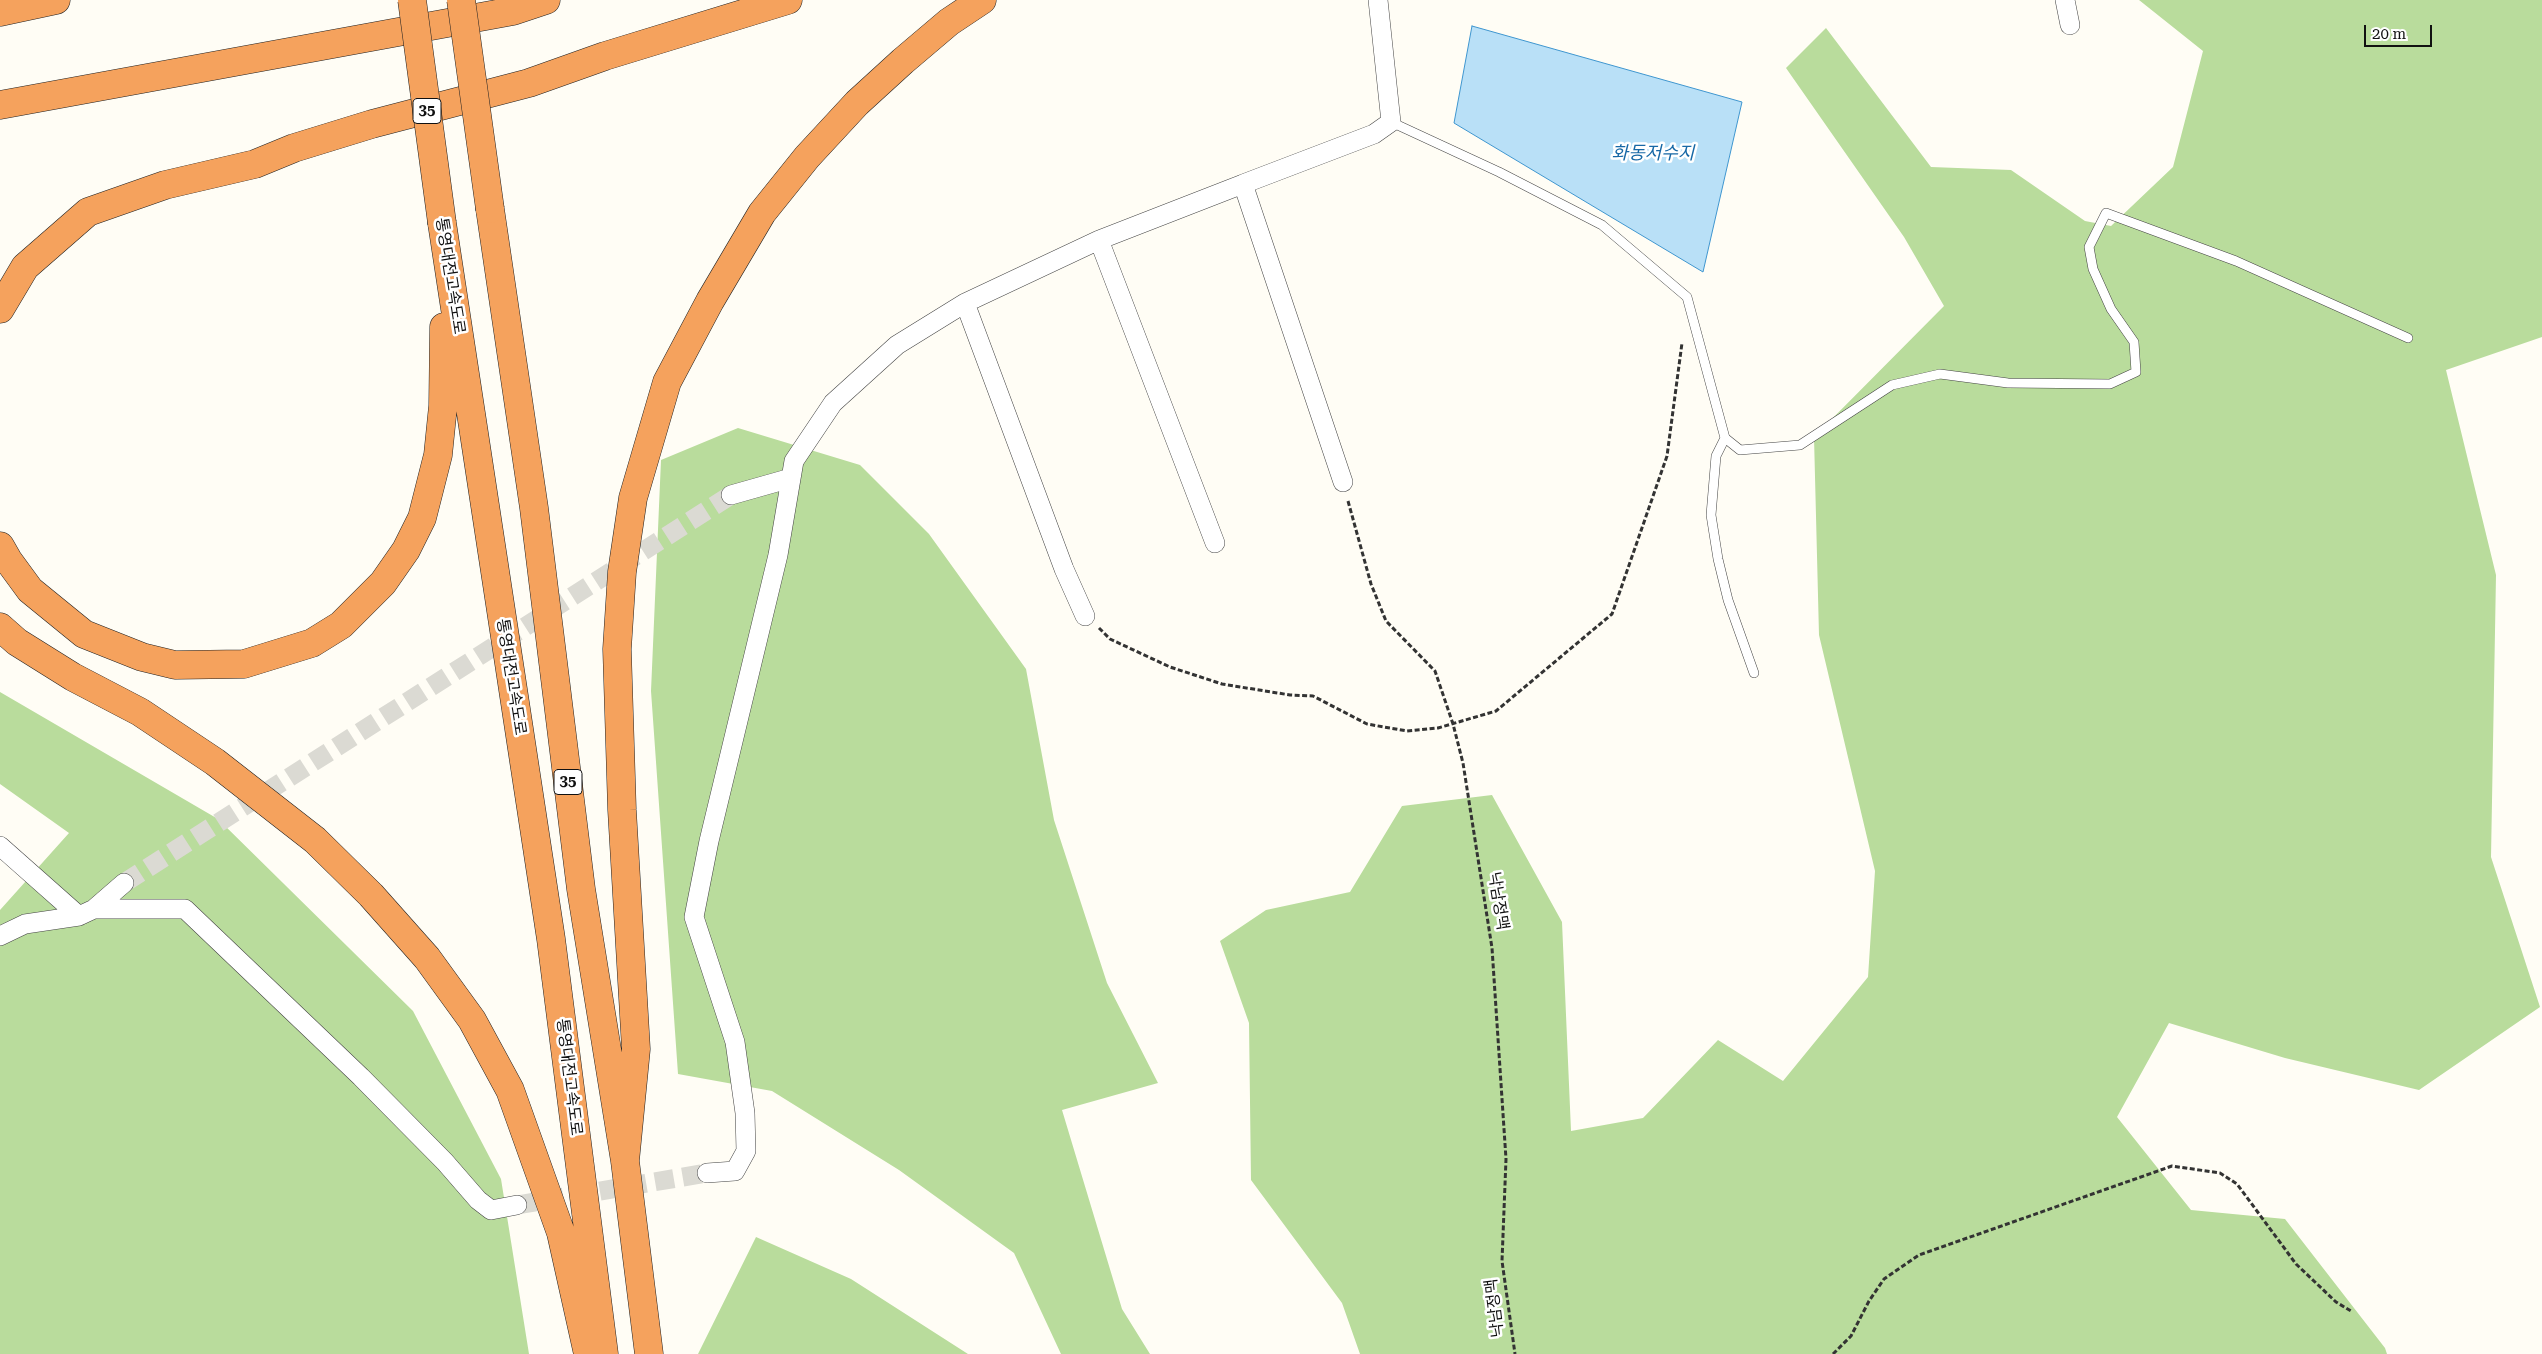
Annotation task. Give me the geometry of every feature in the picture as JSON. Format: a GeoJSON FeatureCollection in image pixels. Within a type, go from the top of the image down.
{"type":"FeatureCollection","features":[{"type":"Feature","properties":{"kind":"highway"},"geometry":{"type":"LineString","coordinates":[[0,12],[56,0]]}},
{"type":"Feature","properties":{"kind":"highway","name":"통영대전고속도로"},"geometry":{"type":"LineString","coordinates":[[412,0],[442,222],[552,939],[604,1354]]}},
{"type":"Feature","properties":{"kind":"highway","name":"35"},"geometry":{"type":"LineString","coordinates":[[460,0],[534,508],[581,889],[625,1160],[649,1354]]}},
{"type":"Feature","properties":{"kind":"highway"},"geometry":{"type":"LineString","coordinates":[[0,105],[504,13],[546,0]]}},
{"type":"Feature","properties":{"kind":"highway"},"geometry":{"type":"LineString","coordinates":[[0,309],[25,267],[88,212],[165,185],[255,164],[294,148],[372,124],[529,83],[605,56],[788,0]]}},
{"type":"Feature","properties":{"kind":"highway"},"geometry":{"type":"LineString","coordinates":[[625,1160],[636,1049],[622,810],[617,649],[622,572],[633,498],[667,382],[710,301],[762,213],[807,157],[857,103],[903,61],[949,22],[982,0]]}},
{"type":"Feature","properties":{"kind":"highway"},"geometry":{"type":"LineString","coordinates":[[0,546],[30,590],[84,634],[142,657],[175,664],[244,664],[312,643],[341,625],[383,583],[406,550],[422,518],[438,455],[443,406],[445,337],[442,222]]}},
{"type":"Feature","properties":{"kind":"highway"},"geometry":{"type":"LineString","coordinates":[[6,634],[73,677],[140,712],[216,762],[315,840],[371,895],[427,958],[472,1020],[510,1090],[561,1233],[588,1354]]}},
{"type":"Feature","properties":{"kind":"street"},"geometry":{"type":"LineString","coordinates":[[707,1173],[736,1171],[746,1151],[745,1113],[735,1042],[694,917],[709,840],[778,555],[794,460],[833,403],[897,345],[965,302],[1099,240],[1374,134],[1391,122],[1378,0]]}},
{"type":"Feature","properties":{"kind":"street"},"geometry":{"type":"LineString","coordinates":[[2065,0],[2070,25]]}},
{"type":"Feature","properties":{"kind":"street"},"geometry":{"type":"LineString","coordinates":[[1243,184],[1343,482]]}},
{"type":"Feature","properties":{"kind":"street"},"geometry":{"type":"LineString","coordinates":[[1099,240],[1215,542]]}},
{"type":"Feature","properties":{"kind":"street"},"geometry":{"type":"LineString","coordinates":[[965,302],[1064,570],[1085,616]]}},
{"type":"Feature","properties":{"kind":"street"},"geometry":{"type":"LineString","coordinates":[[730,495],[791,478]]}},
{"type":"Feature","properties":{"kind":"street"},"geometry":{"type":"LineString","coordinates":[[0,846],[86,912]]}},
{"type":"Feature","properties":{"kind":"street"},"geometry":{"type":"LineString","coordinates":[[86,912],[124,883]]}},
{"type":"Feature","properties":{"kind":"street"},"geometry":{"type":"LineString","coordinates":[[0,936],[26,924],[86,912],[185,909],[362,1077],[445,1162],[478,1200],[491,1210],[518,1205]]}},
{"type":"Feature","properties":{"kind":"lane"},"geometry":{"type":"LineString","coordinates":[[1391,122],[1500,172],[1602,225],[1687,297],[1725,438],[1740,450],[1800,445],[1892,385],[1940,374],[2008,383],[2110,384],[2136,372],[2134,342],[2111,309],[2093,269],[2089,248],[2106,213],[2236,261],[2408,338]]}},
{"type":"Feature","properties":{"kind":"lane"},"geometry":{"type":"LineString","coordinates":[[1725,438],[1716,456],[1712,515],[1718,559],[1728,600],[1754,673]]}},
{"type":"Feature","properties":{"kind":"path"},"geometry":{"type":"LineString","coordinates":[[1085,616],[1110,639],[1170,667],[1222,684],[1290,695],[1313,696],[1367,724],[1407,731],[1453,724],[1496,712],[1612,614],[1667,456],[1683,336]]}},
{"type":"Feature","properties":{"kind":"path","name":"낙남정맥"},"geometry":{"type":"LineString","coordinates":[[1343,482],[1371,584],[1386,621],[1435,671],[1453,724],[1463,763],[1492,948],[1506,1159],[1502,1261],[1515,1354]]}},
{"type":"Feature","properties":{"kind":"path"},"geometry":{"type":"LineString","coordinates":[[1833,1354],[1851,1336],[1869,1301],[1884,1279],[1919,1255],[2172,1166],[2220,1173],[2237,1184],[2296,1264],[2336,1302],[2351,1311]]}},
{"type":"Feature","properties":{"kind":"green space"},"geometry":{"type":"Polygon","coordinates":[[[2139,0],[2542,0],[2542,337],[2446,370],[2496,575],[2491,857],[2540,1007],[2419,1090],[2285,1058],[2169,1023],[2117,1117],[2191,1210],[2285,1219],[2385,1348],[2387,1354],[1360,1354],[1342,1303],[1251,1180],[1249,1023],[1220,941],[1266,910],[1350,892],[1402,806],[1492,795],[1562,922],[1571,1131],[1643,1118],[1718,1040],[1783,1081],[1868,977],[1875,871],[1819,635],[1814,437],[1944,306],[1904,237],[1786,68],[1826,28],[1931,167],[2011,170],[2085,221],[2111,226],[2173,167],[2203,51],[2139,0]]]}},
{"type":"Feature","properties":{"kind":"green space"},"geometry":{"type":"Polygon","coordinates":[[[738,428],[860,465],[929,534],[1026,669],[1054,820],[1107,983],[1158,1083],[1062,1110],[1122,1309],[1150,1354],[1061,1354],[1014,1253],[899,1170],[772,1091],[678,1074],[651,691],[661,460],[738,428]]]}},
{"type":"Feature","properties":{"kind":"green space"},"geometry":{"type":"Polygon","coordinates":[[[0,692],[218,819],[413,1011],[501,1179],[529,1354],[0,1354],[0,910],[69,833],[0,784],[0,692]]]}},
{"type":"Feature","properties":{"kind":"green space"},"geometry":{"type":"Polygon","coordinates":[[[756,1237],[851,1279],[968,1354],[698,1354],[756,1237]]]}},
{"type":"Feature","properties":{"kind":"water","name":"화동저수지"},"geometry":{"type":"Polygon","coordinates":[[[1472,26],[1742,102],[1703,272],[1454,123],[1472,26]]]}},
{"type":"Feature","properties":{"kind":"tunnel"},"geometry":{"type":"LineString","coordinates":[[124,883],[731,495]]}},
{"type":"Feature","properties":{"kind":"tunnel"},"geometry":{"type":"LineString","coordinates":[[517,1205],[707,1173]]}}]}
